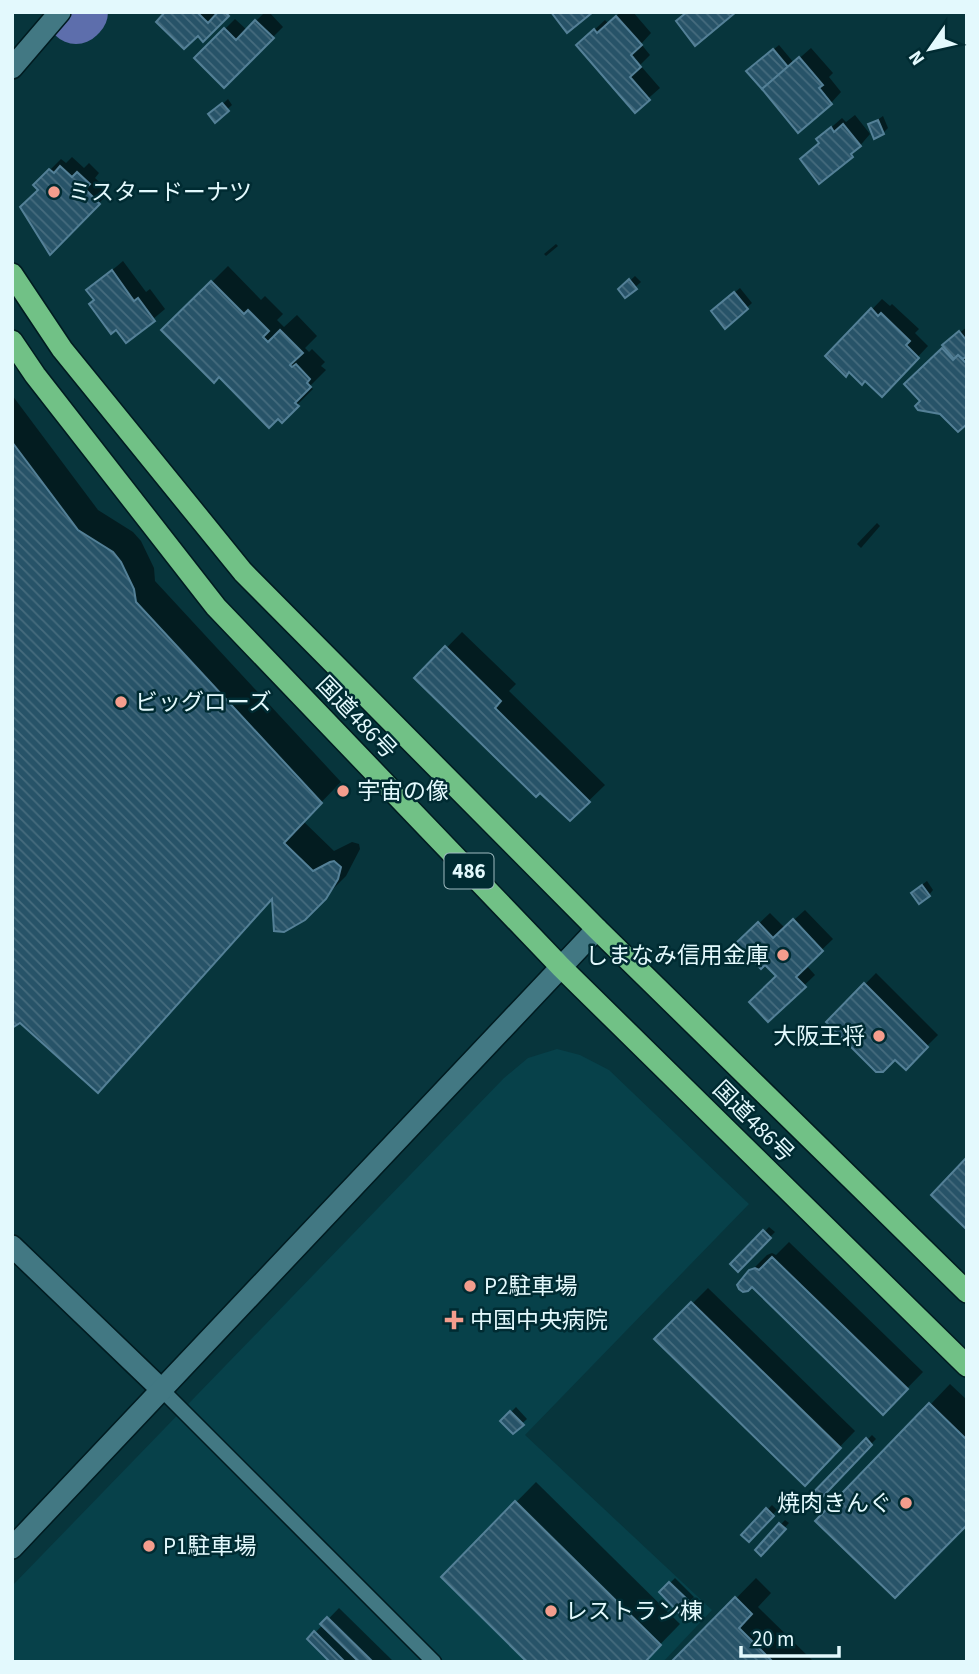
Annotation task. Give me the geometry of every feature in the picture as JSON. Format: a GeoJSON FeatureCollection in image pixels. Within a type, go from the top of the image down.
{"type":"FeatureCollection","features":[{"type":"Feature","properties":{"kind":"highway","name":"国道486号"},"geometry":{"type":"LineString","coordinates":[[12,274],[62,349],[243,572],[597,929],[967,1292]]}},
{"type":"Feature","properties":{"kind":"highway","name":"国道486号"},"geometry":{"type":"LineString","coordinates":[[12,341],[35,375],[216,607],[561,968],[967,1366]]}},
{"type":"Feature","properties":{"kind":"street"},"geometry":{"type":"LineString","coordinates":[[12,68],[60,12]]}},
{"type":"Feature","properties":{"kind":"street"},"geometry":{"type":"LineString","coordinates":[[12,1548],[597,929]]}},
{"type":"Feature","properties":{"kind":"street"},"geometry":{"type":"LineString","coordinates":[[12,1246],[162,1390]]}},
{"type":"Feature","properties":{"kind":"lane"},"geometry":{"type":"LineString","coordinates":[[162,1390],[434,1662]]}},
{"type":"Feature","properties":{"kind":"shaded area","name":"中国中央病院"},"geometry":{"type":"Polygon","coordinates":[[[557,1049],[580,1055],[609,1070],[749,1204],[525,1435],[712,1610],[663,1662],[12,1662],[12,1586],[504,1078],[528,1058],[557,1049]]]}},
{"type":"Feature","properties":{"kind":"building"},"geometry":{"type":"Polygon","coordinates":[[[165,12],[197,12],[208,23],[218,12],[225,12],[229,16],[203,42],[198,36],[184,49],[156,22],[165,12]]]}},
{"type":"Feature","properties":{"kind":"building"},"geometry":{"type":"Polygon","coordinates":[[[551,12],[593,12],[567,33],[551,12]]]}},
{"type":"Feature","properties":{"kind":"building"},"geometry":{"type":"Polygon","coordinates":[[[687,12],[736,12],[695,46],[676,21],[687,12]]]}},
{"type":"Feature","properties":{"kind":"building"},"geometry":{"type":"Polygon","coordinates":[[[616,16],[642,45],[631,55],[641,67],[630,77],[650,100],[635,113],[576,45],[594,29],[597,33],[616,16]]]}},
{"type":"Feature","properties":{"kind":"building"},"geometry":{"type":"Polygon","coordinates":[[[255,20],[274,38],[224,88],[194,58],[224,28],[236,40],[255,20]]]}},
{"type":"Feature","properties":{"kind":"building"},"geometry":{"type":"Polygon","coordinates":[[[773,49],[788,67],[762,89],[746,71],[773,49]]]}},
{"type":"Feature","properties":{"kind":"building"},"geometry":{"type":"Polygon","coordinates":[[[799,57],[823,85],[819,88],[832,104],[798,133],[762,89],[799,57]]]}},
{"type":"Feature","properties":{"kind":"building"},"geometry":{"type":"Polygon","coordinates":[[[222,103],[229,111],[215,123],[208,114],[222,103]]]}},
{"type":"Feature","properties":{"kind":"building"},"geometry":{"type":"Polygon","coordinates":[[[878,120],[884,134],[874,139],[868,124],[878,120]]]}},
{"type":"Feature","properties":{"kind":"building"},"geometry":{"type":"Polygon","coordinates":[[[843,124],[861,146],[851,154],[853,157],[819,184],[800,159],[819,143],[816,139],[831,127],[834,132],[843,124]]]}},
{"type":"Feature","properties":{"kind":"building"},"geometry":{"type":"Polygon","coordinates":[[[60,166],[72,177],[77,172],[90,184],[85,189],[100,204],[50,255],[20,207],[38,190],[33,185],[49,169],[54,173],[60,166]]]}},
{"type":"Feature","properties":{"kind":"building"},"geometry":{"type":"Polygon","coordinates":[[[112,270],[134,301],[138,298],[155,321],[126,343],[116,330],[111,334],[89,304],[94,300],[86,290],[112,270]]]}},
{"type":"Feature","properties":{"kind":"building"},"geometry":{"type":"Polygon","coordinates":[[[629,279],[637,289],[625,298],[618,289],[629,279]]]}},
{"type":"Feature","properties":{"kind":"building"},"geometry":{"type":"Polygon","coordinates":[[[211,281],[244,314],[248,310],[269,331],[263,337],[268,342],[280,330],[303,353],[290,365],[292,367],[296,364],[310,379],[307,383],[311,387],[295,403],[299,406],[282,423],[278,419],[269,428],[219,377],[214,383],[161,330],[211,281]]]}},
{"type":"Feature","properties":{"kind":"building"},"geometry":{"type":"Polygon","coordinates":[[[734,292],[748,309],[725,329],[711,311],[734,292]]]}},
{"type":"Feature","properties":{"kind":"building"},"geometry":{"type":"Polygon","coordinates":[[[871,308],[878,316],[881,313],[910,341],[906,345],[919,358],[882,397],[865,381],[862,385],[849,372],[846,377],[825,356],[871,308]]]}},
{"type":"Feature","properties":{"kind":"building"},"geometry":{"type":"Polygon","coordinates":[[[959,331],[967,341],[967,356],[963,359],[958,355],[954,359],[942,345],[959,331]]]}},
{"type":"Feature","properties":{"kind":"building"},"geometry":{"type":"Polygon","coordinates":[[[942,348],[953,360],[958,355],[967,364],[967,424],[958,432],[940,414],[918,410],[915,406],[920,401],[904,384],[942,348]]]}},
{"type":"Feature","properties":{"kind":"building","name":"ビッグローズ"},"geometry":{"type":"Polygon","coordinates":[[[12,442],[78,530],[113,552],[121,562],[134,589],[136,602],[322,803],[284,843],[313,871],[334,861],[341,867],[338,879],[326,899],[305,920],[284,932],[274,931],[272,899],[98,1093],[20,1023],[12,1028],[12,442]]]}},
{"type":"Feature","properties":{"kind":"building"},"geometry":{"type":"Polygon","coordinates":[[[445,646],[501,701],[495,708],[590,802],[570,821],[540,793],[536,797],[414,678],[445,646]]]}},
{"type":"Feature","properties":{"kind":"building"},"geometry":{"type":"Polygon","coordinates":[[[922,885],[930,896],[919,904],[911,893],[922,885]]]}},
{"type":"Feature","properties":{"kind":"building"},"geometry":{"type":"Polygon","coordinates":[[[793,919],[823,951],[796,977],[806,987],[768,1022],[749,1002],[776,976],[765,965],[761,969],[736,943],[758,922],[773,938],[793,919]]]}},
{"type":"Feature","properties":{"kind":"building"},"geometry":{"type":"Polygon","coordinates":[[[864,983],[928,1047],[906,1070],[895,1060],[883,1072],[876,1072],[826,1022],[864,983]]]}},
{"type":"Feature","properties":{"kind":"building"},"geometry":{"type":"Polygon","coordinates":[[[967,1157],[967,1230],[931,1195],[967,1157]]]}},
{"type":"Feature","properties":{"kind":"building"},"geometry":{"type":"Polygon","coordinates":[[[763,1230],[771,1238],[738,1272],[730,1264],[763,1230]]]}},
{"type":"Feature","properties":{"kind":"building"},"geometry":{"type":"Polygon","coordinates":[[[772,1257],[908,1389],[883,1415],[752,1287],[743,1292],[739,1289],[737,1285],[749,1270],[759,1270],[772,1257]]]}},
{"type":"Feature","properties":{"kind":"building"},"geometry":{"type":"Polygon","coordinates":[[[691,1302],[841,1448],[805,1486],[654,1339],[691,1302]]]}},
{"type":"Feature","properties":{"kind":"building"},"geometry":{"type":"Polygon","coordinates":[[[929,1403],[967,1440],[967,1525],[895,1598],[815,1521],[929,1403]]]}},
{"type":"Feature","properties":{"kind":"building"},"geometry":{"type":"Polygon","coordinates":[[[510,1411],[524,1425],[513,1434],[500,1421],[510,1411]]]}},
{"type":"Feature","properties":{"kind":"building"},"geometry":{"type":"Polygon","coordinates":[[[866,1438],[872,1445],[811,1509],[804,1502],[866,1438]]]}},
{"type":"Feature","properties":{"kind":"building","name":"レストラン棟"},"geometry":{"type":"Polygon","coordinates":[[[515,1501],[661,1645],[645,1662],[527,1662],[441,1577],[515,1501]]]}},
{"type":"Feature","properties":{"kind":"building"},"geometry":{"type":"Polygon","coordinates":[[[766,1508],[774,1516],[749,1542],[741,1535],[766,1508]]]}},
{"type":"Feature","properties":{"kind":"building"},"geometry":{"type":"Polygon","coordinates":[[[779,1523],[786,1529],[761,1556],[755,1550],[779,1523]]]}},
{"type":"Feature","properties":{"kind":"building"},"geometry":{"type":"Polygon","coordinates":[[[669,1582],[691,1603],[680,1614],[659,1592],[669,1582]]]}},
{"type":"Feature","properties":{"kind":"building"},"geometry":{"type":"Polygon","coordinates":[[[735,1597],[752,1614],[739,1628],[773,1662],[671,1662],[735,1597]]]}},
{"type":"Feature","properties":{"kind":"building"},"geometry":{"type":"Polygon","coordinates":[[[327,1617],[373,1662],[359,1662],[320,1624],[327,1617]]]}},
{"type":"Feature","properties":{"kind":"building"},"geometry":{"type":"Polygon","coordinates":[[[314,1631],[345,1662],[330,1662],[307,1639],[314,1631]]]}},
{"type":"Feature","properties":{"kind":"waterway"},"geometry":{"type":"LineString","coordinates":[[76,15],[79,12]]}},
{"type":"Feature","properties":{"kind":"place","name":"ミスタードーナツ"},"geometry":{"type":"Point","coordinates":[54,192]}},
{"type":"Feature","properties":{"kind":"place","name":"ビッグローズ"},"geometry":{"type":"Point","coordinates":[121,702]}},
{"type":"Feature","properties":{"kind":"place","name":"宇宙の像"},"geometry":{"type":"Point","coordinates":[343,791]}},
{"type":"Feature","properties":{"kind":"place","name":"しまなみ信用金庫"},"geometry":{"type":"Point","coordinates":[783,955]}},
{"type":"Feature","properties":{"kind":"place","name":"大阪王将"},"geometry":{"type":"Point","coordinates":[879,1036]}},
{"type":"Feature","properties":{"kind":"place","name":"P2駐車場"},"geometry":{"type":"Point","coordinates":[470,1286]}},
{"type":"Feature","properties":{"kind":"place","name":"中国中央病院"},"geometry":{"type":"Point","coordinates":[454,1320]}},
{"type":"Feature","properties":{"kind":"place","name":"焼肉きんぐ"},"geometry":{"type":"Point","coordinates":[906,1503]}},
{"type":"Feature","properties":{"kind":"place","name":"P1駐車場"},"geometry":{"type":"Point","coordinates":[149,1546]}},
{"type":"Feature","properties":{"kind":"place","name":"レストラン棟"},"geometry":{"type":"Point","coordinates":[551,1611]}}]}
